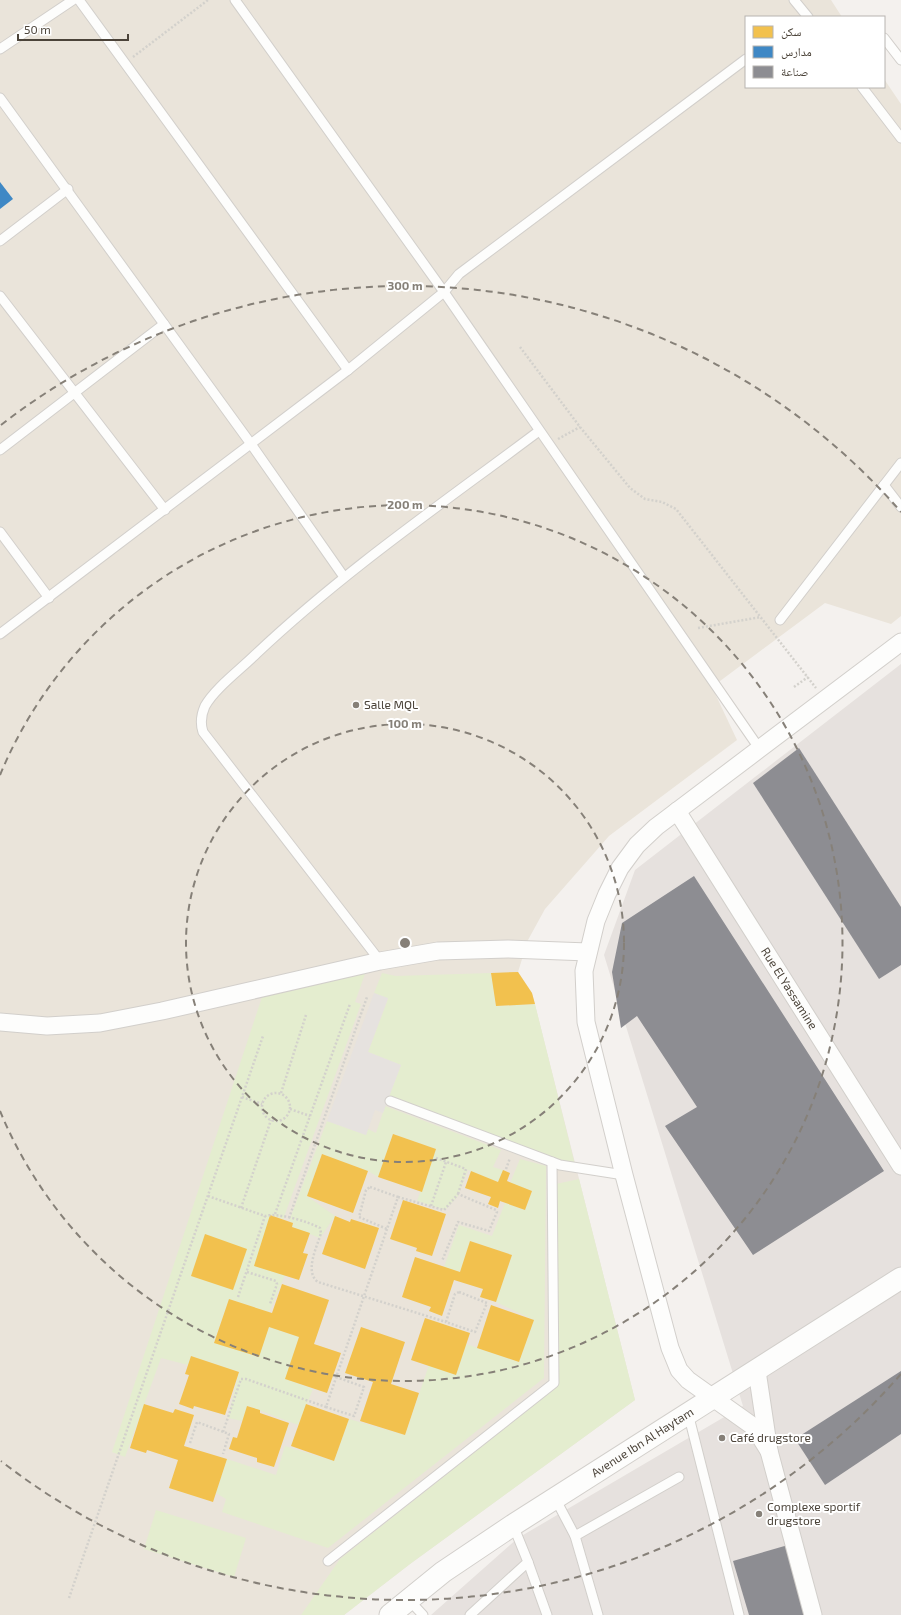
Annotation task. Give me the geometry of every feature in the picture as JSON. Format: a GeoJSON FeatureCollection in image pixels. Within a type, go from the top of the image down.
{"type":"FeatureCollection","features":[{"type":"Feature","properties":{"kind":"street"},"geometry":{"type":"LineString","coordinates":[[769,1451],[754,1427],[688,1380],[679,1370],[670,1348],[624,1175],[586,1022],[584,972],[596,921],[607,894],[620,868],[637,845],[677,811],[901,642]]}},
{"type":"Feature","properties":{"kind":"street","name":"Rue El Yassamine"},"geometry":{"type":"LineString","coordinates":[[677,811],[901,1166]]}},
{"type":"Feature","properties":{"kind":"street"},"geometry":{"type":"LineString","coordinates":[[0,1022],[47,1026],[100,1023],[162,1011],[380,961],[438,951],[508,949],[588,952]]}},
{"type":"Feature","properties":{"kind":"street","name":"Avenue Ibn Al Haytam"},"geometry":{"type":"LineString","coordinates":[[390,1615],[443,1572],[513,1525],[901,1278]]}},
{"type":"Feature","properties":{"kind":"street"},"geometry":{"type":"LineString","coordinates":[[757,1371],[769,1451],[813,1615]]}},
{"type":"Feature","properties":{"kind":"lane"},"geometry":{"type":"LineString","coordinates":[[0,50],[73,0]]}},
{"type":"Feature","properties":{"kind":"lane"},"geometry":{"type":"LineString","coordinates":[[79,0],[348,370]]}},
{"type":"Feature","properties":{"kind":"lane"},"geometry":{"type":"LineString","coordinates":[[235,0],[444,292],[759,748]]}},
{"type":"Feature","properties":{"kind":"lane"},"geometry":{"type":"LineString","coordinates":[[794,0],[805,16]]}},
{"type":"Feature","properties":{"kind":"lane"},"geometry":{"type":"LineString","coordinates":[[885,40],[901,60]]}},
{"type":"Feature","properties":{"kind":"lane"},"geometry":{"type":"LineString","coordinates":[[0,634],[348,370],[444,292],[459,274],[745,60]]}},
{"type":"Feature","properties":{"kind":"lane"},"geometry":{"type":"LineString","coordinates":[[863,88],[901,138]]}},
{"type":"Feature","properties":{"kind":"lane"},"geometry":{"type":"LineString","coordinates":[[0,98],[68,189],[251,444],[344,577]]}},
{"type":"Feature","properties":{"kind":"lane"},"geometry":{"type":"LineString","coordinates":[[0,242],[68,189]]}},
{"type":"Feature","properties":{"kind":"lane"},"geometry":{"type":"LineString","coordinates":[[0,296],[165,510]]}},
{"type":"Feature","properties":{"kind":"lane"},"geometry":{"type":"LineString","coordinates":[[0,450],[164,324]]}},
{"type":"Feature","properties":{"kind":"lane"},"geometry":{"type":"LineString","coordinates":[[380,961],[203,732],[201,725],[202,716],[212,696],[293,620],[344,577],[539,431]]}},
{"type":"Feature","properties":{"kind":"lane"},"geometry":{"type":"LineString","coordinates":[[780,620],[901,463]]}},
{"type":"Feature","properties":{"kind":"lane"},"geometry":{"type":"LineString","coordinates":[[884,485],[901,507]]}},
{"type":"Feature","properties":{"kind":"lane"},"geometry":{"type":"LineString","coordinates":[[0,532],[49,598]]}},
{"type":"Feature","properties":{"kind":"lane"},"geometry":{"type":"LineString","coordinates":[[390,1101],[566,1167],[624,1175]]}},
{"type":"Feature","properties":{"kind":"lane"},"geometry":{"type":"LineString","coordinates":[[328,1561],[554,1383],[552,1162]]}},
{"type":"Feature","properties":{"kind":"lane"},"geometry":{"type":"LineString","coordinates":[[688,1413],[739,1615]]}},
{"type":"Feature","properties":{"kind":"lane"},"geometry":{"type":"LineString","coordinates":[[575,1536],[679,1477]]}},
{"type":"Feature","properties":{"kind":"lane"},"geometry":{"type":"LineString","coordinates":[[555,1498],[575,1536],[598,1615]]}},
{"type":"Feature","properties":{"kind":"lane"},"geometry":{"type":"LineString","coordinates":[[513,1525],[547,1615]]}},
{"type":"Feature","properties":{"kind":"lane"},"geometry":{"type":"LineString","coordinates":[[470,1615],[528,1562]]}},
{"type":"Feature","properties":{"kind":"lane"},"geometry":{"type":"LineString","coordinates":[[408,1599],[423,1615]]}},
{"type":"Feature","properties":{"kind":"path"},"geometry":{"type":"LineString","coordinates":[[124,63],[208,0]]}},
{"type":"Feature","properties":{"kind":"path"},"geometry":{"type":"LineString","coordinates":[[520,347],[580,427],[635,492],[645,499],[662,502],[676,509],[825,699]]}},
{"type":"Feature","properties":{"kind":"path"},"geometry":{"type":"LineString","coordinates":[[548,444],[580,427]]}},
{"type":"Feature","properties":{"kind":"path"},"geometry":{"type":"LineString","coordinates":[[698,628],[761,617]]}},
{"type":"Feature","properties":{"kind":"path"},"geometry":{"type":"LineString","coordinates":[[794,686],[808,677]]}},
{"type":"Feature","properties":{"kind":"path"},"geometry":{"type":"LineString","coordinates":[[289,1218],[367,997]]}},
{"type":"Feature","properties":{"kind":"path"},"geometry":{"type":"LineString","coordinates":[[275,1214],[350,1004]]}},
{"type":"Feature","properties":{"kind":"path"},"geometry":{"type":"LineString","coordinates":[[280,1093],[306,1015]]}},
{"type":"Feature","properties":{"kind":"path"},"geometry":{"type":"LineString","coordinates":[[69,1598],[263,1036]]}},
{"type":"Feature","properties":{"kind":"path"},"geometry":{"type":"LineString","coordinates":[[280,1093],[288,1099],[290,1109],[284,1118],[275,1121],[271,1120],[264,1114],[262,1104],[267,1096],[280,1093]]}},
{"type":"Feature","properties":{"kind":"path"},"geometry":{"type":"LineString","coordinates":[[242,1098],[262,1104]]}},
{"type":"Feature","properties":{"kind":"path"},"geometry":{"type":"LineString","coordinates":[[290,1109],[310,1116]]}},
{"type":"Feature","properties":{"kind":"path"},"geometry":{"type":"LineString","coordinates":[[241,1208],[271,1120]]}},
{"type":"Feature","properties":{"kind":"path"},"geometry":{"type":"LineString","coordinates":[[387,1229],[359,1217],[364,1196],[368,1188],[370,1187],[398,1197],[445,1210],[458,1194],[466,1169],[436,1158]]}},
{"type":"Feature","properties":{"kind":"path"},"geometry":{"type":"LineString","coordinates":[[431,1206],[446,1162]]}},
{"type":"Feature","properties":{"kind":"path"},"geometry":{"type":"LineString","coordinates":[[442,1262],[458,1222],[489,1231],[497,1212],[495,1208],[458,1194]]}},
{"type":"Feature","properties":{"kind":"path"},"geometry":{"type":"LineString","coordinates":[[208,1196],[265,1216],[275,1214],[320,1228],[321,1233],[310,1270],[314,1279],[318,1282],[364,1298],[475,1332],[487,1303],[456,1293],[446,1322]]}},
{"type":"Feature","properties":{"kind":"path"},"geometry":{"type":"LineString","coordinates":[[326,1407],[398,1197]]}},
{"type":"Feature","properties":{"kind":"path"},"geometry":{"type":"LineString","coordinates":[[238,1297],[265,1216]]}},
{"type":"Feature","properties":{"kind":"path"},"geometry":{"type":"LineString","coordinates":[[247,1272],[276,1281],[277,1284],[270,1304]]}},
{"type":"Feature","properties":{"kind":"path"},"geometry":{"type":"LineString","coordinates":[[223,1432],[241,1378],[352,1416],[356,1414],[364,1387],[336,1377]]}},
{"type":"Feature","properties":{"kind":"path"},"geometry":{"type":"LineString","coordinates":[[190,1443],[197,1422],[229,1434],[222,1454]]}},
{"type":"Feature","properties":{"kind":"shaded area"},"geometry":{"type":"Polygon","coordinates":[[[0,0],[831,0],[841,16],[745,16],[745,88],[885,88],[885,80],[901,104],[901,616],[891,624],[825,603],[712,687],[737,740],[609,836],[545,909],[528,940],[518,972],[532,993],[635,1400],[410,1564],[344,1615],[0,1615],[0,0]]]}},
{"type":"Feature","properties":{"kind":"shaded area"},"geometry":{"type":"Polygon","coordinates":[[[901,664],[901,1615],[431,1615],[518,1538],[743,1406],[604,955],[635,870],[901,664]]]}},
{"type":"Feature","properties":{"kind":"shaded area"},"geometry":{"type":"Polygon","coordinates":[[[374,993],[388,998],[368,1052],[401,1065],[383,1113],[375,1110],[366,1135],[327,1121],[374,993]]]}},
{"type":"Feature","properties":{"kind":"green space"},"geometry":{"type":"Polygon","coordinates":[[[366,971],[355,1002],[361,1004],[284,1217],[283,1219],[271,1215],[285,1275],[269,1312],[229,1299],[214,1342],[258,1357],[269,1327],[299,1337],[286,1379],[313,1389],[298,1425],[248,1406],[242,1421],[228,1418],[239,1372],[191,1356],[188,1365],[161,1358],[125,1457],[112,1452],[262,997],[366,971]]]}},
{"type":"Feature","properties":{"kind":"green space"},"geometry":{"type":"Polygon","coordinates":[[[382,973],[396,976],[491,973],[496,1006],[535,1004],[575,1165],[389,1096],[401,1065],[368,1052],[388,999],[374,993],[382,973]]]}},
{"type":"Feature","properties":{"kind":"green space"},"geometry":{"type":"Polygon","coordinates":[[[385,1106],[501,1150],[493,1167],[503,1170],[498,1182],[468,1170],[458,1196],[445,1210],[417,1201],[436,1149],[393,1134],[378,1177],[368,1171],[322,1154],[307,1196],[335,1216],[320,1238],[292,1227],[293,1223],[289,1221],[327,1121],[366,1135],[368,1129],[376,1133],[385,1106]]]}},
{"type":"Feature","properties":{"kind":"green space"},"geometry":{"type":"Polygon","coordinates":[[[520,1159],[546,1166],[544,1378],[328,1548],[222,1512],[226,1499],[216,1493],[227,1459],[276,1475],[285,1446],[334,1461],[349,1419],[405,1435],[429,1365],[456,1375],[466,1344],[519,1362],[534,1320],[496,1302],[512,1255],[470,1241],[460,1272],[444,1267],[459,1225],[492,1236],[505,1203],[525,1210],[532,1191],[510,1183],[520,1159]]]}},
{"type":"Feature","properties":{"kind":"green space"},"geometry":{"type":"Polygon","coordinates":[[[579,1179],[635,1400],[410,1564],[344,1615],[301,1615],[340,1559],[557,1387],[556,1184],[579,1179]]]}},
{"type":"Feature","properties":{"kind":"green space"},"geometry":{"type":"Polygon","coordinates":[[[156,1510],[246,1538],[234,1577],[144,1549],[156,1510]]]}},
{"type":"Feature","properties":{"kind":"building: سكن"},"geometry":{"type":"Polygon","coordinates":[[[518,972],[532,993],[535,1004],[496,1006],[491,973],[518,972]]]}},
{"type":"Feature","properties":{"kind":"building: سكن"},"geometry":{"type":"Polygon","coordinates":[[[393,1134],[436,1149],[422,1192],[378,1177],[393,1134]]]}},
{"type":"Feature","properties":{"kind":"building: سكن"},"geometry":{"type":"Polygon","coordinates":[[[322,1154],[368,1171],[353,1213],[307,1196],[322,1154]]]}},
{"type":"Feature","properties":{"kind":"building: سكن"},"geometry":{"type":"Polygon","coordinates":[[[503,1170],[510,1173],[507,1181],[532,1191],[525,1210],[500,1201],[498,1208],[488,1204],[491,1197],[465,1188],[471,1171],[498,1182],[503,1170]]]}},
{"type":"Feature","properties":{"kind":"building: سكن"},"geometry":{"type":"Polygon","coordinates":[[[403,1200],[446,1214],[432,1256],[416,1251],[417,1248],[390,1239],[403,1200]]]}},
{"type":"Feature","properties":{"kind":"building: سكن"},"geometry":{"type":"Polygon","coordinates":[[[270,1215],[293,1223],[292,1227],[310,1233],[303,1253],[308,1254],[299,1280],[254,1266],[270,1215]]]}},
{"type":"Feature","properties":{"kind":"building: سكن"},"geometry":{"type":"Polygon","coordinates":[[[335,1216],[350,1222],[351,1219],[379,1228],[365,1269],[322,1254],[335,1216]]]}},
{"type":"Feature","properties":{"kind":"building: سكن"},"geometry":{"type":"Polygon","coordinates":[[[205,1234],[247,1249],[233,1290],[191,1276],[205,1234]]]}},
{"type":"Feature","properties":{"kind":"building: سكن"},"geometry":{"type":"Polygon","coordinates":[[[470,1241],[512,1255],[496,1302],[480,1297],[483,1289],[454,1280],[442,1316],[429,1311],[431,1307],[402,1297],[415,1257],[460,1272],[470,1241]]]}},
{"type":"Feature","properties":{"kind":"building: سكن"},"geometry":{"type":"Polygon","coordinates":[[[282,1284],[329,1300],[314,1344],[341,1353],[327,1393],[285,1379],[299,1337],[269,1327],[259,1357],[214,1343],[229,1299],[272,1313],[282,1284]]]}},
{"type":"Feature","properties":{"kind":"building: سكن"},"geometry":{"type":"Polygon","coordinates":[[[491,1305],[534,1320],[519,1362],[477,1348],[491,1305]]]}},
{"type":"Feature","properties":{"kind":"building: سكن"},"geometry":{"type":"Polygon","coordinates":[[[425,1318],[470,1333],[456,1375],[411,1360],[425,1318]]]}},
{"type":"Feature","properties":{"kind":"building: سكن"},"geometry":{"type":"Polygon","coordinates":[[[361,1327],[405,1342],[391,1384],[419,1393],[405,1435],[360,1421],[373,1382],[345,1373],[361,1327]]]}},
{"type":"Feature","properties":{"kind":"building: سكن"},"geometry":{"type":"Polygon","coordinates":[[[191,1356],[239,1372],[225,1415],[194,1406],[193,1409],[179,1404],[189,1375],[185,1374],[191,1356]]]}},
{"type":"Feature","properties":{"kind":"building: سكن"},"geometry":{"type":"Polygon","coordinates":[[[144,1404],[173,1413],[175,1409],[194,1415],[184,1446],[227,1459],[213,1502],[169,1488],[178,1460],[147,1450],[146,1453],[130,1448],[144,1404]]]}},
{"type":"Feature","properties":{"kind":"building: سكن"},"geometry":{"type":"Polygon","coordinates":[[[306,1404],[349,1419],[334,1461],[291,1446],[306,1404]]]}},
{"type":"Feature","properties":{"kind":"building: سكن"},"geometry":{"type":"Polygon","coordinates":[[[247,1406],[260,1410],[260,1413],[289,1423],[274,1467],[257,1462],[257,1458],[229,1449],[233,1437],[237,1438],[247,1406]]]}},
{"type":"Feature","properties":{"kind":"building: مدارس"},"geometry":{"type":"Polygon","coordinates":[[[0,182],[13,199],[0,209],[0,182]]]}},
{"type":"Feature","properties":{"kind":"building: صناعة"},"geometry":{"type":"Polygon","coordinates":[[[799,748],[901,907],[901,965],[879,979],[753,783],[799,748]]]}},
{"type":"Feature","properties":{"kind":"building: صناعة"},"geometry":{"type":"Polygon","coordinates":[[[694,876],[884,1171],[753,1255],[665,1126],[697,1107],[637,1016],[621,1028],[612,972],[622,923],[694,876]]]}},
{"type":"Feature","properties":{"kind":"building: صناعة"},"geometry":{"type":"Polygon","coordinates":[[[901,1371],[901,1434],[825,1485],[795,1439],[901,1371]]]}},
{"type":"Feature","properties":{"kind":"building: صناعة"},"geometry":{"type":"Polygon","coordinates":[[[788,1545],[808,1615],[749,1615],[733,1561],[788,1545]]]}},
{"type":"Feature","properties":{"kind":"place","name":"Salle MQL"},"geometry":{"type":"Point","coordinates":[356,705]}},
{"type":"Feature","properties":{"kind":"place","name":"Café drugstore"},"geometry":{"type":"Point","coordinates":[722,1438]}},
{"type":"Feature","properties":{"kind":"place","name":"Complexe sportif drugstore"},"geometry":{"type":"Point","coordinates":[759,1514]}}]}
